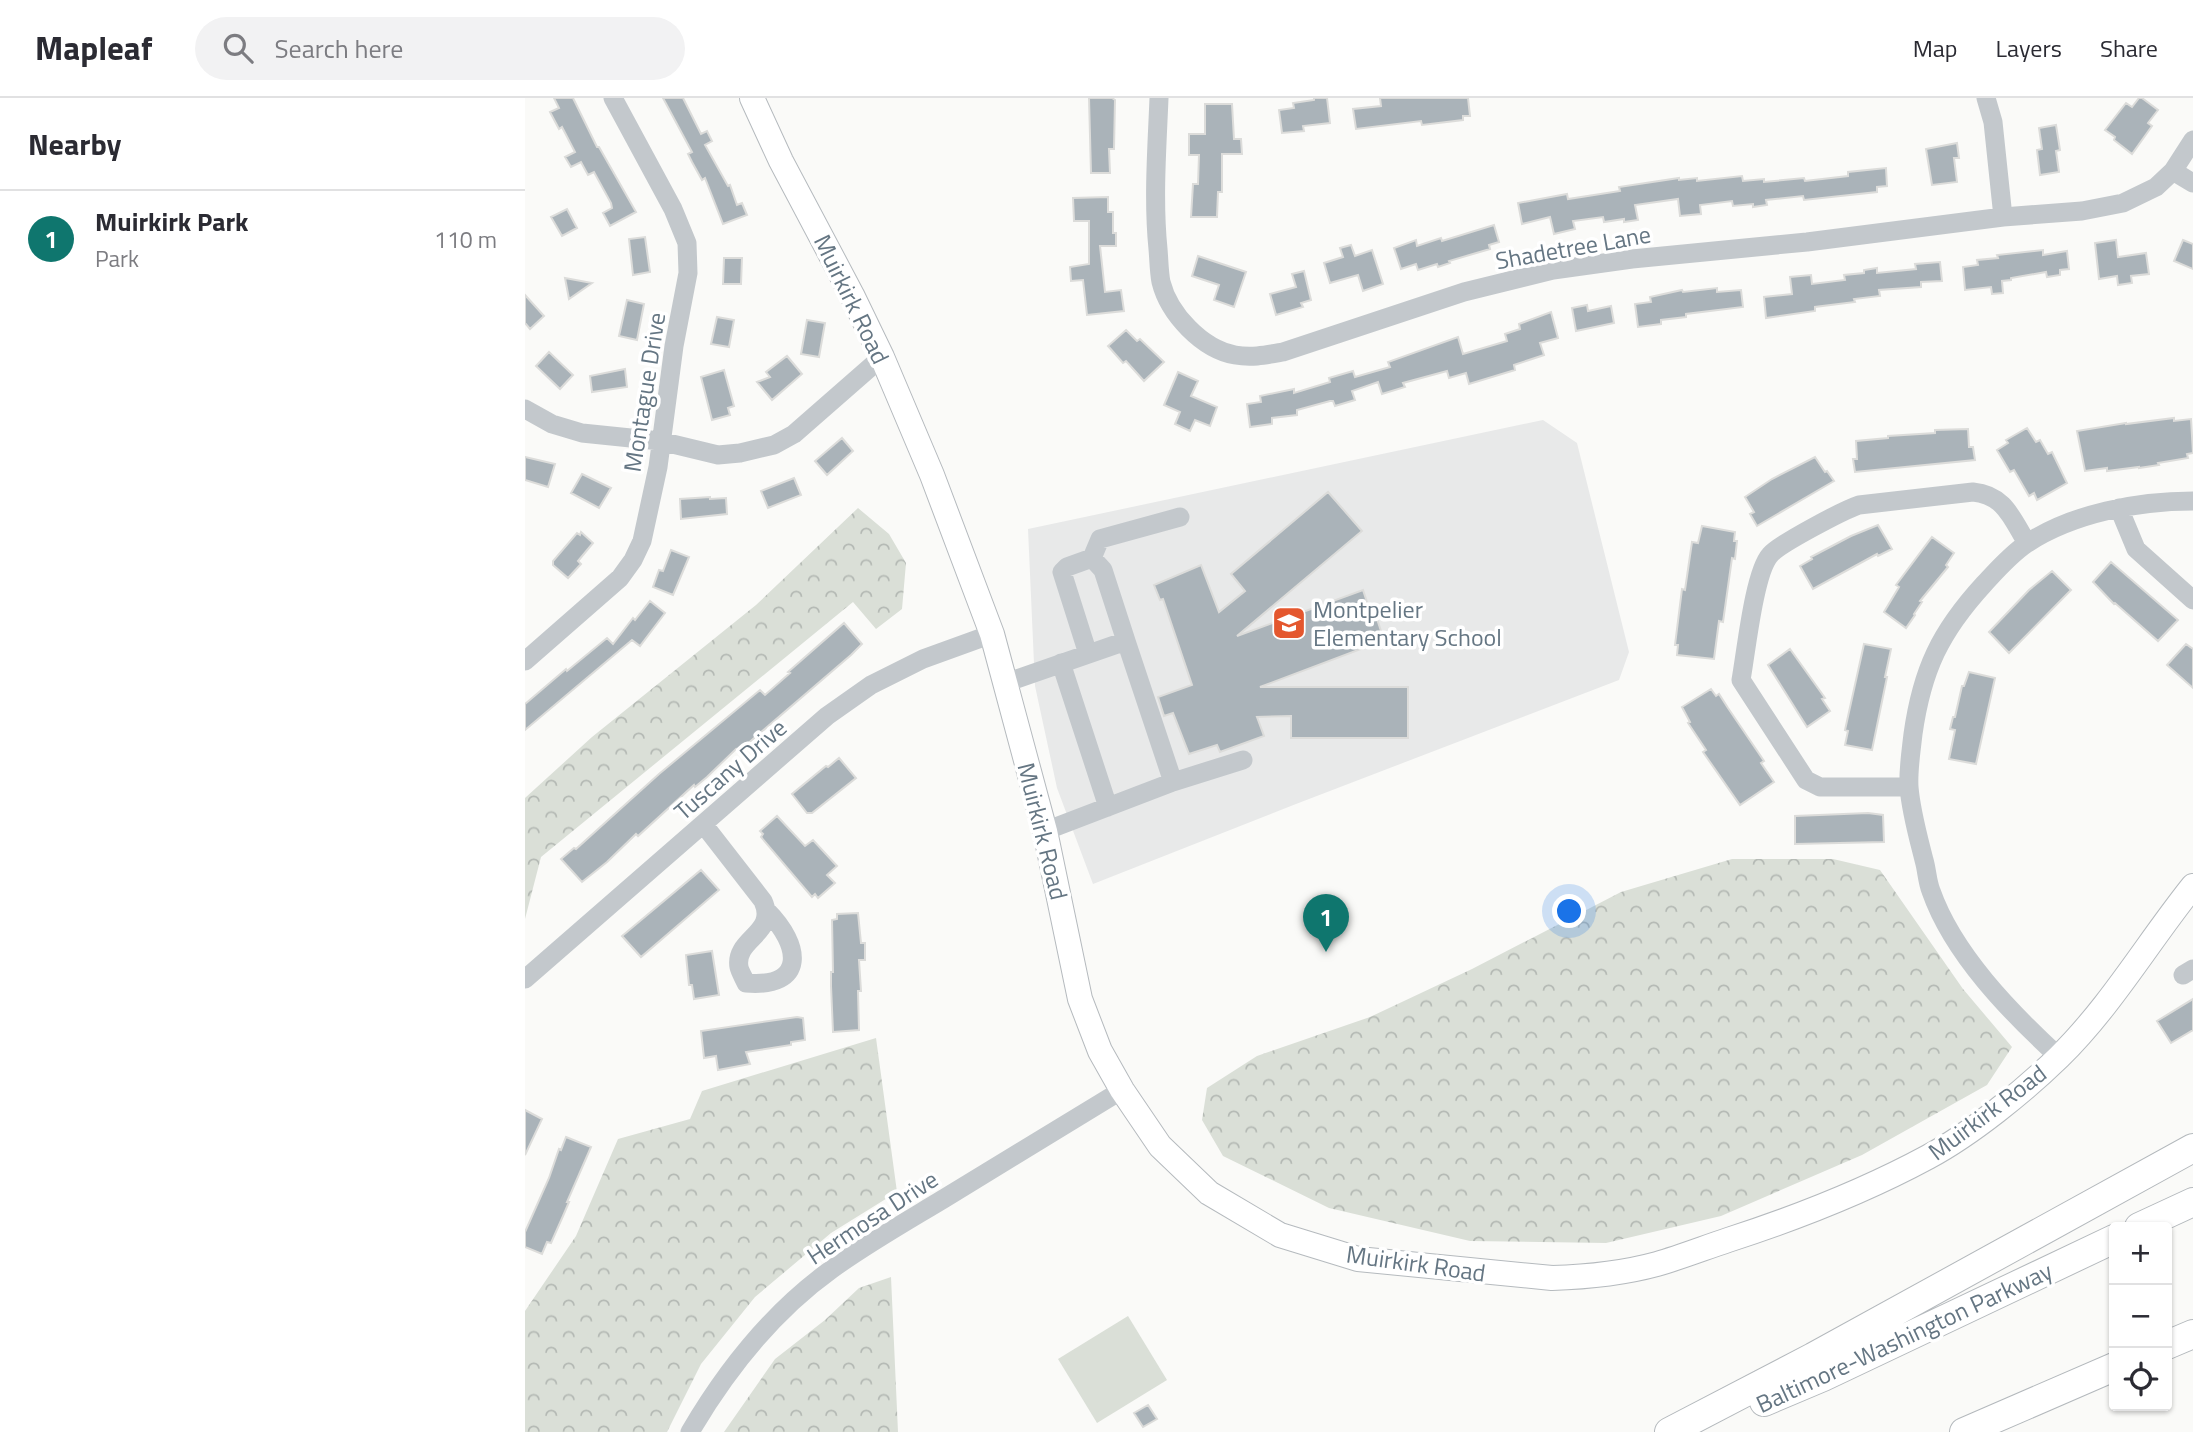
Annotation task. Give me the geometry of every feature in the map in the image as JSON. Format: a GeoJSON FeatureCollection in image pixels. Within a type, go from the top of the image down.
{"type":"FeatureCollection","features":[{"type":"Feature","properties":{"kind":"highway"},"geometry":{"type":"LineString","coordinates":[[1669,1432],[1813,1357],[2193,1148]]}},
{"type":"Feature","properties":{"kind":"highway"},"geometry":{"type":"LineString","coordinates":[[2150,1222],[2193,1202]]}},
{"type":"Feature","properties":{"kind":"highway","name":"Baltimore-Washington Parkway"},"geometry":{"type":"LineString","coordinates":[[1693,1432],[1822,1377],[2109,1241]]}},
{"type":"Feature","properties":{"kind":"highway"},"geometry":{"type":"LineString","coordinates":[[2172,1343],[2193,1334]]}},
{"type":"Feature","properties":{"kind":"highway"},"geometry":{"type":"LineString","coordinates":[[1964,1432],[2109,1369]]}},
{"type":"Feature","properties":{"kind":"main road","name":"Muirkirk Road"},"geometry":{"type":"LineString","coordinates":[[752,98],[781,161],[852,295],[881,357],[932,475],[992,634],[1045,831],[1080,999],[1100,1051],[1122,1090],[1160,1146],[1209,1193],[1280,1235],[1358,1259],[1552,1278],[1580,1277],[1655,1264],[1789,1220],[1930,1156],[1990,1115],[2059,1057],[2110,998],[2161,925],[2193,886]]}},
{"type":"Feature","properties":{"kind":"street","name":"Montague Drive"},"geometry":{"type":"LineString","coordinates":[[525,662],[620,578],[642,541],[649,513],[674,346],[688,273],[687,243],[673,209],[613,98]]}},
{"type":"Feature","properties":{"kind":"street","name":"Shadetree Lane"},"geometry":{"type":"LineString","coordinates":[[1159,98],[1156,228],[1161,282],[1170,304],[1188,326],[1208,344],[1232,355],[1255,357],[1283,352],[1464,292],[1553,270],[2003,217],[2082,211],[2123,203],[2156,187],[2173,171],[2193,140]]}},
{"type":"Feature","properties":{"kind":"street"},"geometry":{"type":"LineString","coordinates":[[1986,98],[1993,122],[2003,217]]}},
{"type":"Feature","properties":{"kind":"street"},"geometry":{"type":"LineString","coordinates":[[2173,171],[2193,183]]}},
{"type":"Feature","properties":{"kind":"street"},"geometry":{"type":"LineString","coordinates":[[525,409],[552,424],[582,433],[660,441],[718,454],[748,452],[774,445],[794,434],[881,357]]}},
{"type":"Feature","properties":{"kind":"street"},"geometry":{"type":"LineString","coordinates":[[1909,787],[1820,787],[1806,780],[1741,680],[1760,572],[1771,553],[1845,509],[1961,493],[1987,493],[2003,504],[2027,543]]}},
{"type":"Feature","properties":{"kind":"street"},"geometry":{"type":"LineString","coordinates":[[2059,1057],[2002,1001],[1954,937],[1930,889],[1909,787],[1915,723],[1927,670],[1938,645],[1969,601],[2012,555],[2027,543],[2077,521],[2119,508],[2163,501],[2193,501]]}},
{"type":"Feature","properties":{"kind":"street"},"geometry":{"type":"LineString","coordinates":[[2119,508],[2136,549],[2193,600]]}},
{"type":"Feature","properties":{"kind":"street"},"geometry":{"type":"LineString","coordinates":[[1088,654],[1062,572],[1067,567],[1092,558],[1100,539],[1180,516]]}},
{"type":"Feature","properties":{"kind":"street"},"geometry":{"type":"LineString","coordinates":[[1092,558],[1103,570],[1174,782]]}},
{"type":"Feature","properties":{"kind":"street","name":"Tuscany Drive"},"geometry":{"type":"LineString","coordinates":[[525,979],[827,716],[871,685],[923,659],[992,634]]}},
{"type":"Feature","properties":{"kind":"street"},"geometry":{"type":"LineString","coordinates":[[1005,683],[1126,642]]}},
{"type":"Feature","properties":{"kind":"street"},"geometry":{"type":"LineString","coordinates":[[1061,663],[1108,807]]}},
{"type":"Feature","properties":{"kind":"street"},"geometry":{"type":"LineString","coordinates":[[1045,831],[1174,782],[1243,760]]}},
{"type":"Feature","properties":{"kind":"street"},"geometry":{"type":"LineString","coordinates":[[704,825],[763,901],[767,911]]}},
{"type":"Feature","properties":{"kind":"street","name":"Hermosa Drive"},"geometry":{"type":"LineString","coordinates":[[689,1432],[737,1360],[796,1299],[831,1270],[911,1217],[1122,1090]]}},
{"type":"Feature","properties":{"kind":"shaded area"},"geometry":{"type":"Polygon","coordinates":[[[1543,420],[1577,443],[1629,652],[1619,680],[1093,884],[1057,788],[1035,686],[1028,529],[1543,420]]]}},
{"type":"Feature","properties":{"kind":"green space"},"geometry":{"type":"Polygon","coordinates":[[[858,508],[889,534],[906,563],[902,609],[876,629],[853,602],[541,857],[525,919],[525,798],[592,737],[756,605],[858,508]]]}},
{"type":"Feature","properties":{"kind":"green space"},"geometry":{"type":"Polygon","coordinates":[[[1732,859],[1833,859],[1880,870],[1963,989],[2012,1047],[1987,1085],[1862,1155],[1721,1216],[1606,1243],[1470,1241],[1329,1208],[1223,1156],[1202,1120],[1207,1088],[1257,1056],[1370,1017],[1472,969],[1621,892],[1732,859]]]}},
{"type":"Feature","properties":{"kind":"green space"},"geometry":{"type":"Polygon","coordinates":[[[876,1038],[897,1192],[831,1233],[755,1297],[701,1364],[667,1432],[525,1432],[525,1311],[576,1236],[618,1139],[690,1119],[702,1091],[876,1038]]]}},
{"type":"Feature","properties":{"kind":"green space"},"geometry":{"type":"Polygon","coordinates":[[[891,1277],[898,1432],[724,1432],[775,1359],[825,1320],[859,1288],[891,1277]]]}},
{"type":"Feature","properties":{"kind":"green space"},"geometry":{"type":"Polygon","coordinates":[[[1128,1316],[1167,1380],[1097,1423],[1058,1359],[1128,1316]]]}},
{"type":"Feature","properties":{"kind":"building"},"geometry":{"type":"Polygon","coordinates":[[[554,98],[573,98],[597,147],[636,212],[610,226],[603,213],[612,208],[611,203],[594,172],[588,175],[581,162],[571,167],[565,157],[575,152],[562,127],[559,129],[550,112],[559,108],[554,98]]]}},
{"type":"Feature","properties":{"kind":"building"},"geometry":{"type":"Polygon","coordinates":[[[663,98],[683,98],[701,134],[707,131],[712,141],[705,145],[728,186],[730,185],[737,205],[742,203],[747,215],[723,224],[705,178],[702,180],[692,162],[688,154],[692,152],[663,98]]]}},
{"type":"Feature","properties":{"kind":"building"},"geometry":{"type":"Polygon","coordinates":[[[1089,98],[1115,100],[1114,149],[1109,149],[1110,173],[1091,173],[1089,98]]]}},
{"type":"Feature","properties":{"kind":"building"},"geometry":{"type":"Polygon","coordinates":[[[1327,98],[1330,123],[1303,126],[1304,131],[1282,133],[1279,110],[1294,108],[1293,103],[1327,98]]]}},
{"type":"Feature","properties":{"kind":"building"},"geometry":{"type":"Polygon","coordinates":[[[1380,98],[1468,98],[1470,116],[1463,116],[1463,120],[1422,125],[1421,121],[1356,129],[1353,109],[1381,106],[1380,98]]]}},
{"type":"Feature","properties":{"kind":"building"},"geometry":{"type":"Polygon","coordinates":[[[2139,98],[2158,110],[2148,123],[2152,126],[2132,154],[2105,130],[2126,103],[2132,107],[2139,98]]]}},
{"type":"Feature","properties":{"kind":"building"},"geometry":{"type":"Polygon","coordinates":[[[1205,104],[1232,104],[1234,139],[1241,139],[1242,154],[1222,154],[1222,192],[1218,192],[1217,217],[1191,217],[1193,184],[1198,184],[1199,155],[1189,155],[1189,134],[1205,134],[1205,104]]]}},
{"type":"Feature","properties":{"kind":"building"},"geometry":{"type":"Polygon","coordinates":[[[2056,125],[2060,150],[2056,151],[2059,172],[2040,175],[2037,150],[2042,149],[2039,128],[2056,125]]]}},
{"type":"Feature","properties":{"kind":"building"},"geometry":{"type":"Polygon","coordinates":[[[1957,143],[1959,158],[1954,158],[1957,182],[1932,185],[1926,149],[1957,143]]]}},
{"type":"Feature","properties":{"kind":"building"},"geometry":{"type":"Polygon","coordinates":[[[1886,168],[1887,186],[1877,187],[1877,192],[1804,200],[1803,196],[1766,200],[1767,205],[1753,207],[1753,204],[1733,206],[1732,201],[1700,205],[1701,214],[1680,216],[1678,199],[1635,205],[1638,220],[1604,222],[1603,217],[1573,221],[1575,229],[1554,234],[1550,217],[1522,224],[1518,203],[1567,194],[1568,199],[1620,191],[1619,187],[1679,178],[1697,178],[1697,181],[1742,176],[1743,181],[1804,178],[1805,181],[1886,168]]]}},
{"type":"Feature","properties":{"kind":"building"},"geometry":{"type":"Polygon","coordinates":[[[1108,197],[1108,212],[1113,212],[1116,246],[1100,246],[1105,292],[1121,290],[1124,311],[1087,315],[1083,280],[1071,281],[1070,267],[1089,264],[1089,221],[1074,221],[1073,198],[1108,197]]]}},
{"type":"Feature","properties":{"kind":"building"},"geometry":{"type":"Polygon","coordinates":[[[567,209],[577,228],[562,236],[551,217],[567,209]]]}},
{"type":"Feature","properties":{"kind":"building"},"geometry":{"type":"Polygon","coordinates":[[[1494,225],[1499,242],[1489,245],[1490,249],[1438,267],[1437,264],[1418,270],[1416,264],[1401,269],[1394,248],[1416,240],[1417,246],[1441,238],[1442,241],[1494,225]]]}},
{"type":"Feature","properties":{"kind":"building"},"geometry":{"type":"Polygon","coordinates":[[[645,237],[650,272],[633,275],[629,239],[645,237]]]}},
{"type":"Feature","properties":{"kind":"building"},"geometry":{"type":"Polygon","coordinates":[[[2116,240],[2118,257],[2146,253],[2149,274],[2131,276],[2132,283],[2118,285],[2117,276],[2099,279],[2095,243],[2116,240]]]}},
{"type":"Feature","properties":{"kind":"building"},"geometry":{"type":"Polygon","coordinates":[[[2183,240],[2193,244],[2193,269],[2174,261],[2183,240]]]}},
{"type":"Feature","properties":{"kind":"building"},"geometry":{"type":"Polygon","coordinates":[[[1351,245],[1355,256],[1372,250],[1383,284],[1363,291],[1358,275],[1330,283],[1324,263],[1343,257],[1340,248],[1351,245]]]}},
{"type":"Feature","properties":{"kind":"building"},"geometry":{"type":"Polygon","coordinates":[[[2043,250],[2043,255],[2067,251],[2069,269],[2060,270],[2060,275],[2047,277],[2046,272],[2002,281],[2003,293],[1992,294],[1991,287],[1965,290],[1963,267],[1978,265],[1977,260],[1998,258],[1997,255],[2043,250]]]}},
{"type":"Feature","properties":{"kind":"building"},"geometry":{"type":"Polygon","coordinates":[[[1198,256],[1246,272],[1234,307],[1214,300],[1219,285],[1192,276],[1198,256]]]}},
{"type":"Feature","properties":{"kind":"building"},"geometry":{"type":"Polygon","coordinates":[[[724,258],[742,258],[741,284],[723,284],[724,258]]]}},
{"type":"Feature","properties":{"kind":"building"},"geometry":{"type":"Polygon","coordinates":[[[1940,262],[1942,281],[1921,282],[1921,287],[1879,290],[1880,296],[1815,307],[1815,311],[1766,318],[1764,297],[1792,294],[1790,277],[1811,275],[1812,284],[1845,280],[1844,275],[1864,273],[1864,270],[1877,268],[1877,273],[1916,269],[1915,264],[1940,262]]]}},
{"type":"Feature","properties":{"kind":"building"},"geometry":{"type":"Polygon","coordinates":[[[1304,271],[1311,300],[1301,303],[1303,307],[1276,315],[1270,294],[1296,287],[1292,274],[1304,271]]]}},
{"type":"Feature","properties":{"kind":"building"},"geometry":{"type":"Polygon","coordinates":[[[565,278],[592,283],[569,299],[565,278]]]}},
{"type":"Feature","properties":{"kind":"building"},"geometry":{"type":"Polygon","coordinates":[[[1717,288],[1717,292],[1741,290],[1743,307],[1686,314],[1686,317],[1661,320],[1661,324],[1638,327],[1635,304],[1651,302],[1650,297],[1682,290],[1717,288]]]}},
{"type":"Feature","properties":{"kind":"building"},"geometry":{"type":"Polygon","coordinates":[[[525,295],[544,316],[530,329],[525,323],[525,295]]]}},
{"type":"Feature","properties":{"kind":"building"},"geometry":{"type":"Polygon","coordinates":[[[627,300],[644,304],[637,340],[619,336],[627,300]]]}},
{"type":"Feature","properties":{"kind":"building"},"geometry":{"type":"Polygon","coordinates":[[[1587,305],[1588,311],[1611,306],[1614,323],[1576,331],[1572,308],[1587,305]]]}},
{"type":"Feature","properties":{"kind":"building"},"geometry":{"type":"Polygon","coordinates":[[[1551,312],[1558,338],[1540,343],[1544,355],[1514,365],[1515,370],[1469,384],[1466,373],[1449,378],[1447,371],[1403,383],[1405,387],[1382,394],[1378,382],[1352,391],[1355,400],[1335,406],[1333,401],[1330,401],[1297,410],[1297,415],[1272,418],[1272,424],[1250,427],[1247,404],[1261,402],[1260,396],[1294,389],[1294,393],[1330,382],[1329,378],[1353,371],[1355,377],[1390,367],[1388,362],[1458,337],[1463,354],[1507,341],[1505,334],[1520,329],[1519,324],[1551,312]]]}},
{"type":"Feature","properties":{"kind":"building"},"geometry":{"type":"Polygon","coordinates":[[[717,317],[734,320],[729,347],[711,344],[717,317]]]}},
{"type":"Feature","properties":{"kind":"building"},"geometry":{"type":"Polygon","coordinates":[[[807,320],[825,323],[819,357],[801,354],[807,320]]]}},
{"type":"Feature","properties":{"kind":"building"},"geometry":{"type":"Polygon","coordinates":[[[1126,330],[1137,341],[1140,339],[1164,362],[1144,381],[1108,346],[1126,330]]]}},
{"type":"Feature","properties":{"kind":"building"},"geometry":{"type":"Polygon","coordinates":[[[549,352],[573,375],[560,389],[536,366],[549,352]]]}},
{"type":"Feature","properties":{"kind":"building"},"geometry":{"type":"Polygon","coordinates":[[[787,356],[802,374],[772,400],[757,382],[770,377],[766,372],[787,356]]]}},
{"type":"Feature","properties":{"kind":"building"},"geometry":{"type":"Polygon","coordinates":[[[625,369],[627,387],[592,392],[590,376],[625,369]]]}},
{"type":"Feature","properties":{"kind":"building"},"geometry":{"type":"Polygon","coordinates":[[[724,370],[734,406],[728,408],[730,415],[712,420],[701,377],[724,370]]]}},
{"type":"Feature","properties":{"kind":"building"},"geometry":{"type":"Polygon","coordinates":[[[1178,372],[1198,381],[1191,396],[1217,407],[1210,426],[1195,420],[1190,431],[1175,424],[1180,412],[1164,405],[1178,372]]]}},
{"type":"Feature","properties":{"kind":"building"},"geometry":{"type":"Polygon","coordinates":[[[2174,418],[2174,421],[2191,419],[2193,453],[2187,454],[2188,458],[2139,468],[2085,471],[2077,431],[2174,418]]]}},
{"type":"Feature","properties":{"kind":"building"},"geometry":{"type":"Polygon","coordinates":[[[2027,428],[2036,442],[2040,440],[2048,454],[2052,452],[2067,483],[2037,500],[2034,493],[2029,496],[2014,470],[2010,472],[1997,450],[2008,443],[2006,440],[2027,428]]]}},
{"type":"Feature","properties":{"kind":"building"},"geometry":{"type":"Polygon","coordinates":[[[1968,429],[1969,447],[1973,447],[1975,460],[1855,472],[1853,459],[1857,459],[1856,441],[1935,433],[1935,430],[1968,429]]]}},
{"type":"Feature","properties":{"kind":"building"},"geometry":{"type":"Polygon","coordinates":[[[842,438],[853,451],[827,475],[815,461],[842,438]]]}},
{"type":"Feature","properties":{"kind":"building"},"geometry":{"type":"Polygon","coordinates":[[[525,457],[555,464],[548,487],[525,480],[525,457]]]}},
{"type":"Feature","properties":{"kind":"building"},"geometry":{"type":"Polygon","coordinates":[[[1815,457],[1834,481],[1757,526],[1750,514],[1754,512],[1745,497],[1772,479],[1815,457]]]}},
{"type":"Feature","properties":{"kind":"building"},"geometry":{"type":"Polygon","coordinates":[[[582,474],[611,488],[599,508],[571,493],[582,474]]]}},
{"type":"Feature","properties":{"kind":"building"},"geometry":{"type":"Polygon","coordinates":[[[794,478],[801,495],[768,508],[761,491],[794,478]]]}},
{"type":"Feature","properties":{"kind":"building"},"geometry":{"type":"Polygon","coordinates":[[[1328,492],[1362,531],[1237,636],[1363,590],[1369,608],[1373,607],[1382,641],[1260,687],[1408,687],[1408,738],[1291,738],[1291,716],[1257,717],[1264,736],[1220,752],[1217,745],[1189,754],[1173,713],[1164,716],[1158,697],[1192,685],[1163,599],[1160,600],[1154,585],[1201,565],[1219,612],[1245,591],[1231,574],[1328,492]]]}},
{"type":"Feature","properties":{"kind":"building"},"geometry":{"type":"Polygon","coordinates":[[[726,498],[727,514],[681,519],[680,499],[726,498]]]}},
{"type":"Feature","properties":{"kind":"building"},"geometry":{"type":"Polygon","coordinates":[[[1878,525],[1892,549],[1878,556],[1877,554],[1813,589],[1800,566],[1812,559],[1811,557],[1878,525]]]}},
{"type":"Feature","properties":{"kind":"building"},"geometry":{"type":"Polygon","coordinates":[[[1702,526],[1735,532],[1734,541],[1737,541],[1723,622],[1719,621],[1714,659],[1677,655],[1678,645],[1675,645],[1682,589],[1685,590],[1692,542],[1698,543],[1702,526]]]}},
{"type":"Feature","properties":{"kind":"building"},"geometry":{"type":"Polygon","coordinates":[[[581,532],[593,543],[578,561],[581,564],[568,578],[553,565],[553,561],[577,533],[580,535],[581,532]]]}},
{"type":"Feature","properties":{"kind":"building"},"geometry":{"type":"Polygon","coordinates":[[[1932,537],[1954,553],[1946,565],[1948,567],[1920,601],[1922,602],[1906,628],[1884,612],[1899,587],[1896,585],[1932,537]]]}},
{"type":"Feature","properties":{"kind":"building"},"geometry":{"type":"Polygon","coordinates":[[[671,550],[689,557],[673,595],[653,587],[671,550]]]}},
{"type":"Feature","properties":{"kind":"building"},"geometry":{"type":"Polygon","coordinates":[[[2111,562],[2178,620],[2158,641],[2114,604],[2093,582],[2111,562]]]}},
{"type":"Feature","properties":{"kind":"building"},"geometry":{"type":"Polygon","coordinates":[[[2052,571],[2071,590],[2009,653],[1989,632],[2029,590],[2052,571]]]}},
{"type":"Feature","properties":{"kind":"building"},"geometry":{"type":"Polygon","coordinates":[[[650,601],[665,613],[640,646],[632,640],[525,730],[525,704],[607,638],[613,644],[650,601]]]}},
{"type":"Feature","properties":{"kind":"building"},"geometry":{"type":"Polygon","coordinates":[[[844,623],[862,644],[738,752],[736,749],[638,836],[636,834],[607,862],[582,882],[561,859],[760,690],[765,695],[844,623]]]}},
{"type":"Feature","properties":{"kind":"building"},"geometry":{"type":"Polygon","coordinates":[[[1864,644],[1891,649],[1872,750],[1845,745],[1848,731],[1845,730],[1864,644]]]}},
{"type":"Feature","properties":{"kind":"building"},"geometry":{"type":"Polygon","coordinates":[[[2186,644],[2193,649],[2193,688],[2167,665],[2186,644]]]}},
{"type":"Feature","properties":{"kind":"building"},"geometry":{"type":"Polygon","coordinates":[[[1790,649],[1825,698],[1822,699],[1830,711],[1807,727],[1768,665],[1790,649]]]}},
{"type":"Feature","properties":{"kind":"building"},"geometry":{"type":"Polygon","coordinates":[[[1969,672],[1995,678],[1976,764],[1949,759],[1955,730],[1950,729],[1962,686],[1969,672]]]}},
{"type":"Feature","properties":{"kind":"building"},"geometry":{"type":"Polygon","coordinates":[[[1711,689],[1716,696],[1719,694],[1764,761],[1761,763],[1774,782],[1740,805],[1703,752],[1706,750],[1688,723],[1690,722],[1682,707],[1711,689]]]}},
{"type":"Feature","properties":{"kind":"building"},"geometry":{"type":"Polygon","coordinates":[[[839,758],[856,778],[812,813],[807,813],[792,794],[839,758]]]}},
{"type":"Feature","properties":{"kind":"building"},"geometry":{"type":"Polygon","coordinates":[[[1868,813],[1883,815],[1884,842],[1795,844],[1795,816],[1868,813]]]}},
{"type":"Feature","properties":{"kind":"building"},"geometry":{"type":"Polygon","coordinates":[[[777,816],[805,846],[813,840],[837,866],[827,875],[835,883],[818,898],[815,894],[812,897],[761,837],[763,834],[760,831],[777,816]]]}},
{"type":"Feature","properties":{"kind":"building"},"geometry":{"type":"Polygon","coordinates":[[[701,870],[719,890],[641,957],[622,936],[701,870]]]}},
{"type":"Feature","properties":{"kind":"building"},"geometry":{"type":"Polygon","coordinates":[[[858,913],[861,943],[865,943],[865,960],[859,960],[859,1030],[833,1032],[832,920],[837,919],[837,914],[858,913]]]}},
{"type":"Feature","properties":{"kind":"building"},"geometry":{"type":"Polygon","coordinates":[[[712,951],[719,995],[694,999],[692,985],[689,985],[686,955],[712,951]]]}},
{"type":"Feature","properties":{"kind":"building"},"geometry":{"type":"Polygon","coordinates":[[[2193,999],[2193,1030],[2171,1043],[2157,1021],[2193,999]]]}},
{"type":"Feature","properties":{"kind":"building"},"geometry":{"type":"Polygon","coordinates":[[[803,1018],[805,1040],[791,1042],[791,1045],[746,1052],[750,1064],[718,1070],[716,1056],[704,1058],[701,1031],[803,1018]]]}},
{"type":"Feature","properties":{"kind":"building"},"geometry":{"type":"Polygon","coordinates":[[[525,1110],[542,1119],[525,1155],[525,1110]]]}},
{"type":"Feature","properties":{"kind":"building"},"geometry":{"type":"Polygon","coordinates":[[[566,1137],[591,1147],[551,1243],[547,1242],[542,1254],[525,1247],[525,1232],[566,1137]]]}},
{"type":"Feature","properties":{"kind":"building"},"geometry":{"type":"Polygon","coordinates":[[[1148,1405],[1157,1419],[1143,1427],[1134,1413],[1148,1405]]]}},
{"type":"Feature","properties":{"kind":"place","name":"Montpelier Elementary School"},"geometry":{"type":"Point","coordinates":[1289,623]}},
{"type":"Feature","properties":{"kind":"place","name":"Muirkirk Park"},"geometry":{"type":"Point","coordinates":[1326,952]}}]}
